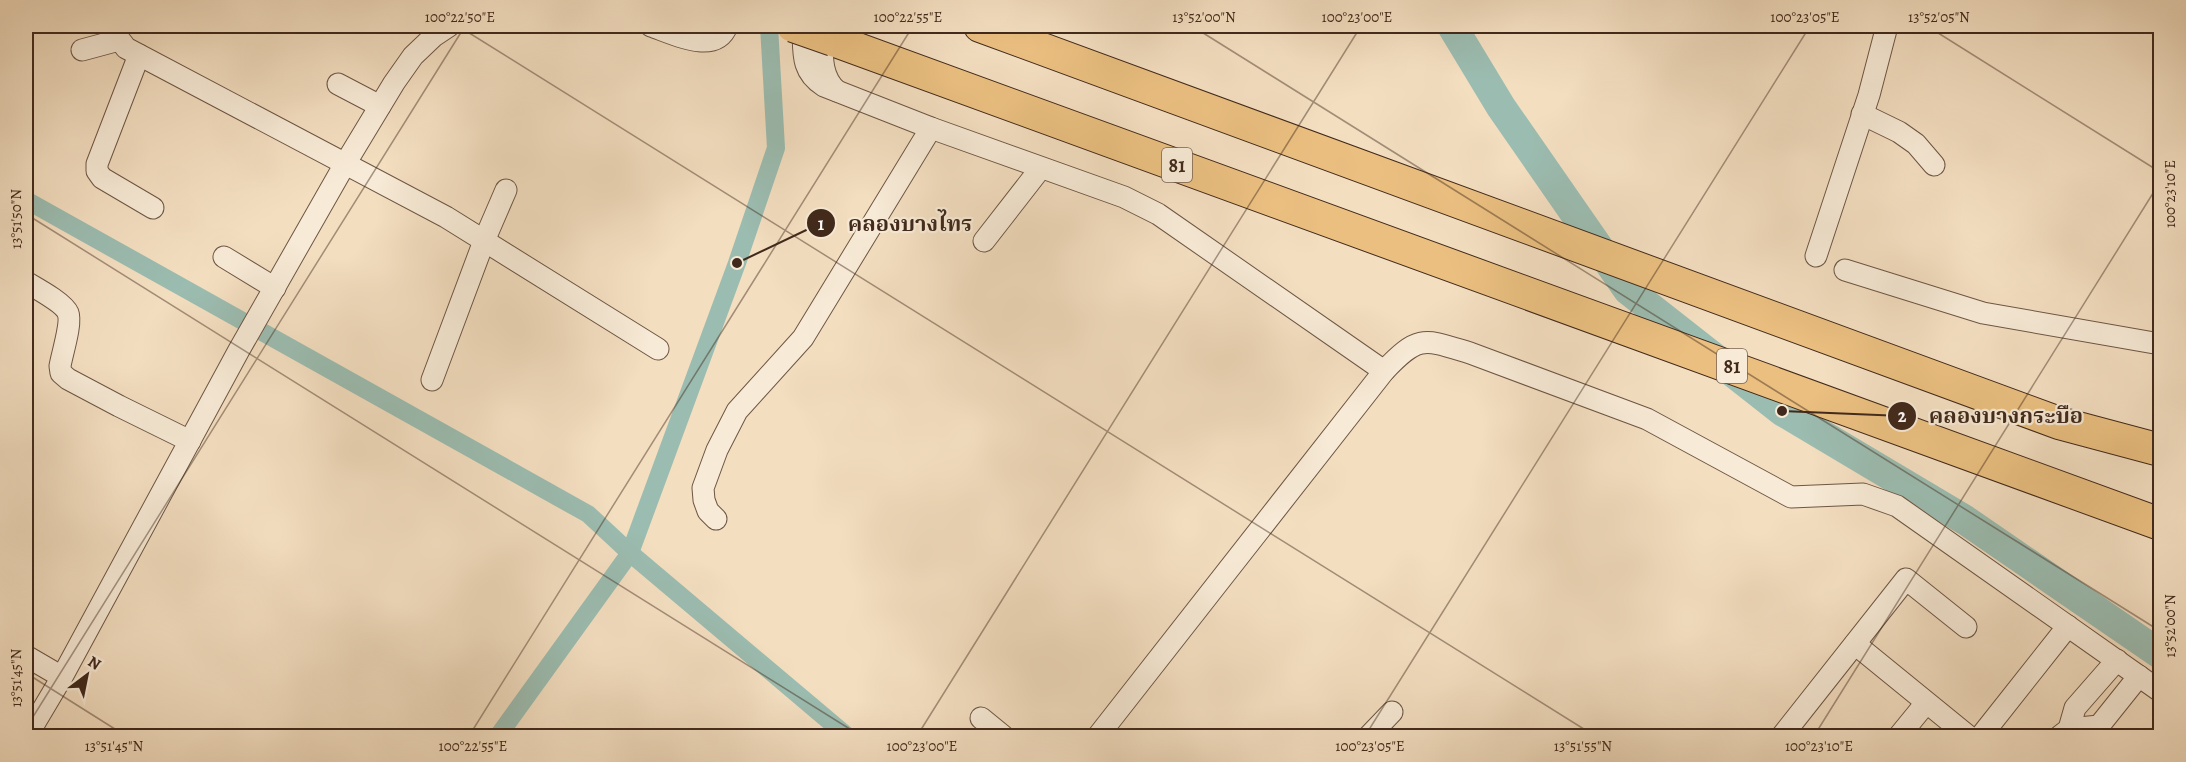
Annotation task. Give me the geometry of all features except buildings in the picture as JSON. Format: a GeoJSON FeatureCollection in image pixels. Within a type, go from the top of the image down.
{"type":"FeatureCollection","features":[{"type":"Feature","properties":{"kind":"highway","name":"81"},"geometry":{"type":"LineString","coordinates":[[793,26],[828,33],[2160,524]]}},
{"type":"Feature","properties":{"kind":"highway"},"geometry":{"type":"LineString","coordinates":[[980,26],[1469,204],[2059,423],[2160,458]]}},
{"type":"Feature","properties":{"kind":"highway"},"geometry":{"type":"LineString","coordinates":[[2059,423],[2160,450]]}},
{"type":"Feature","properties":{"kind":"street"},"geometry":{"type":"LineString","coordinates":[[651,26],[701,41],[715,40],[727,26]]}},
{"type":"Feature","properties":{"kind":"street"},"geometry":{"type":"LineString","coordinates":[[678,35],[697,33],[704,26]]}},
{"type":"Feature","properties":{"kind":"street"},"geometry":{"type":"LineString","coordinates":[[803,26],[805,62],[809,73],[819,83],[843,95],[1040,169],[1124,197],[1158,214],[1384,371]]}},
{"type":"Feature","properties":{"kind":"street"},"geometry":{"type":"LineString","coordinates":[[1816,256],[1869,95],[1887,26]]}},
{"type":"Feature","properties":{"kind":"street"},"geometry":{"type":"LineString","coordinates":[[27,736],[62,677],[239,350],[345,164],[380,106],[434,29]]}},
{"type":"Feature","properties":{"kind":"street"},"geometry":{"type":"LineString","coordinates":[[82,51],[118,33],[126,48],[446,217],[658,349]]}},
{"type":"Feature","properties":{"kind":"street"},"geometry":{"type":"LineString","coordinates":[[828,33],[825,75],[829,83],[843,95]]}},
{"type":"Feature","properties":{"kind":"street"},"geometry":{"type":"LineString","coordinates":[[139,55],[97,164],[97,171],[102,178],[153,208]]}},
{"type":"Feature","properties":{"kind":"street"},"geometry":{"type":"LineString","coordinates":[[338,84],[380,106]]}},
{"type":"Feature","properties":{"kind":"street"},"geometry":{"type":"LineString","coordinates":[[1862,114],[1899,132],[1916,144],[1934,165]]}},
{"type":"Feature","properties":{"kind":"street"},"geometry":{"type":"LineString","coordinates":[[717,519],[708,511],[703,488],[717,450],[737,411],[803,338],[931,128]]}},
{"type":"Feature","properties":{"kind":"street"},"geometry":{"type":"LineString","coordinates":[[984,241],[1040,169]]}},
{"type":"Feature","properties":{"kind":"street"},"geometry":{"type":"LineString","coordinates":[[432,380],[484,241],[506,190]]}},
{"type":"Feature","properties":{"kind":"street"},"geometry":{"type":"LineString","coordinates":[[224,257],[275,288]]}},
{"type":"Feature","properties":{"kind":"street"},"geometry":{"type":"LineString","coordinates":[[1845,270],[1983,312],[2160,344]]}},
{"type":"Feature","properties":{"kind":"street"},"geometry":{"type":"LineString","coordinates":[[26,282],[61,304],[68,313],[69,323],[60,366],[62,373],[68,379],[190,441]]}},
{"type":"Feature","properties":{"kind":"street"},"geometry":{"type":"LineString","coordinates":[[1098,736],[1384,371],[1404,350],[1423,341],[1470,353],[1647,419],[1791,497],[1863,494],[1898,506],[2160,691]]}},
{"type":"Feature","properties":{"kind":"street"},"geometry":{"type":"LineString","coordinates":[[1782,736],[1906,579],[1966,627]]}},
{"type":"Feature","properties":{"kind":"street"},"geometry":{"type":"LineString","coordinates":[[1981,736],[2068,626]]}},
{"type":"Feature","properties":{"kind":"street"},"geometry":{"type":"LineString","coordinates":[[1855,644],[1968,736]]}},
{"type":"Feature","properties":{"kind":"street"},"geometry":{"type":"LineString","coordinates":[[26,656],[62,677]]}},
{"type":"Feature","properties":{"kind":"street"},"geometry":{"type":"LineString","coordinates":[[2106,731],[2065,733],[2075,708],[2117,660]]}},
{"type":"Feature","properties":{"kind":"street"},"geometry":{"type":"LineString","coordinates":[[2106,731],[2139,676]]}},
{"type":"Feature","properties":{"kind":"street"},"geometry":{"type":"LineString","coordinates":[[1899,736],[1926,703]]}},
{"type":"Feature","properties":{"kind":"street"},"geometry":{"type":"LineString","coordinates":[[2075,708],[2106,731]]}},
{"type":"Feature","properties":{"kind":"street"},"geometry":{"type":"LineString","coordinates":[[1369,736],[1392,712]]}},
{"type":"Feature","properties":{"kind":"street"},"geometry":{"type":"LineString","coordinates":[[981,718],[1003,736]]}},
{"type":"Feature","properties":{"kind":"waterway"},"geometry":{"type":"LineString","coordinates":[[498,736],[630,553],[737,263],[776,148],[769,26]]}},
{"type":"Feature","properties":{"kind":"waterway"},"geometry":{"type":"LineString","coordinates":[[1452,26],[1501,107],[1628,290],[1782,411],[1965,520],[2160,654]]}},
{"type":"Feature","properties":{"kind":"waterway"},"geometry":{"type":"LineString","coordinates":[[26,200],[588,514],[630,553],[847,736]]}},
{"type":"Feature","properties":{"kind":"place","name":"คลองบางไทร"},"geometry":{"type":"Point","coordinates":[737,263]}},
{"type":"Feature","properties":{"kind":"place","name":"คลองบางกระบือ"},"geometry":{"type":"Point","coordinates":[1782,411]}}]}
